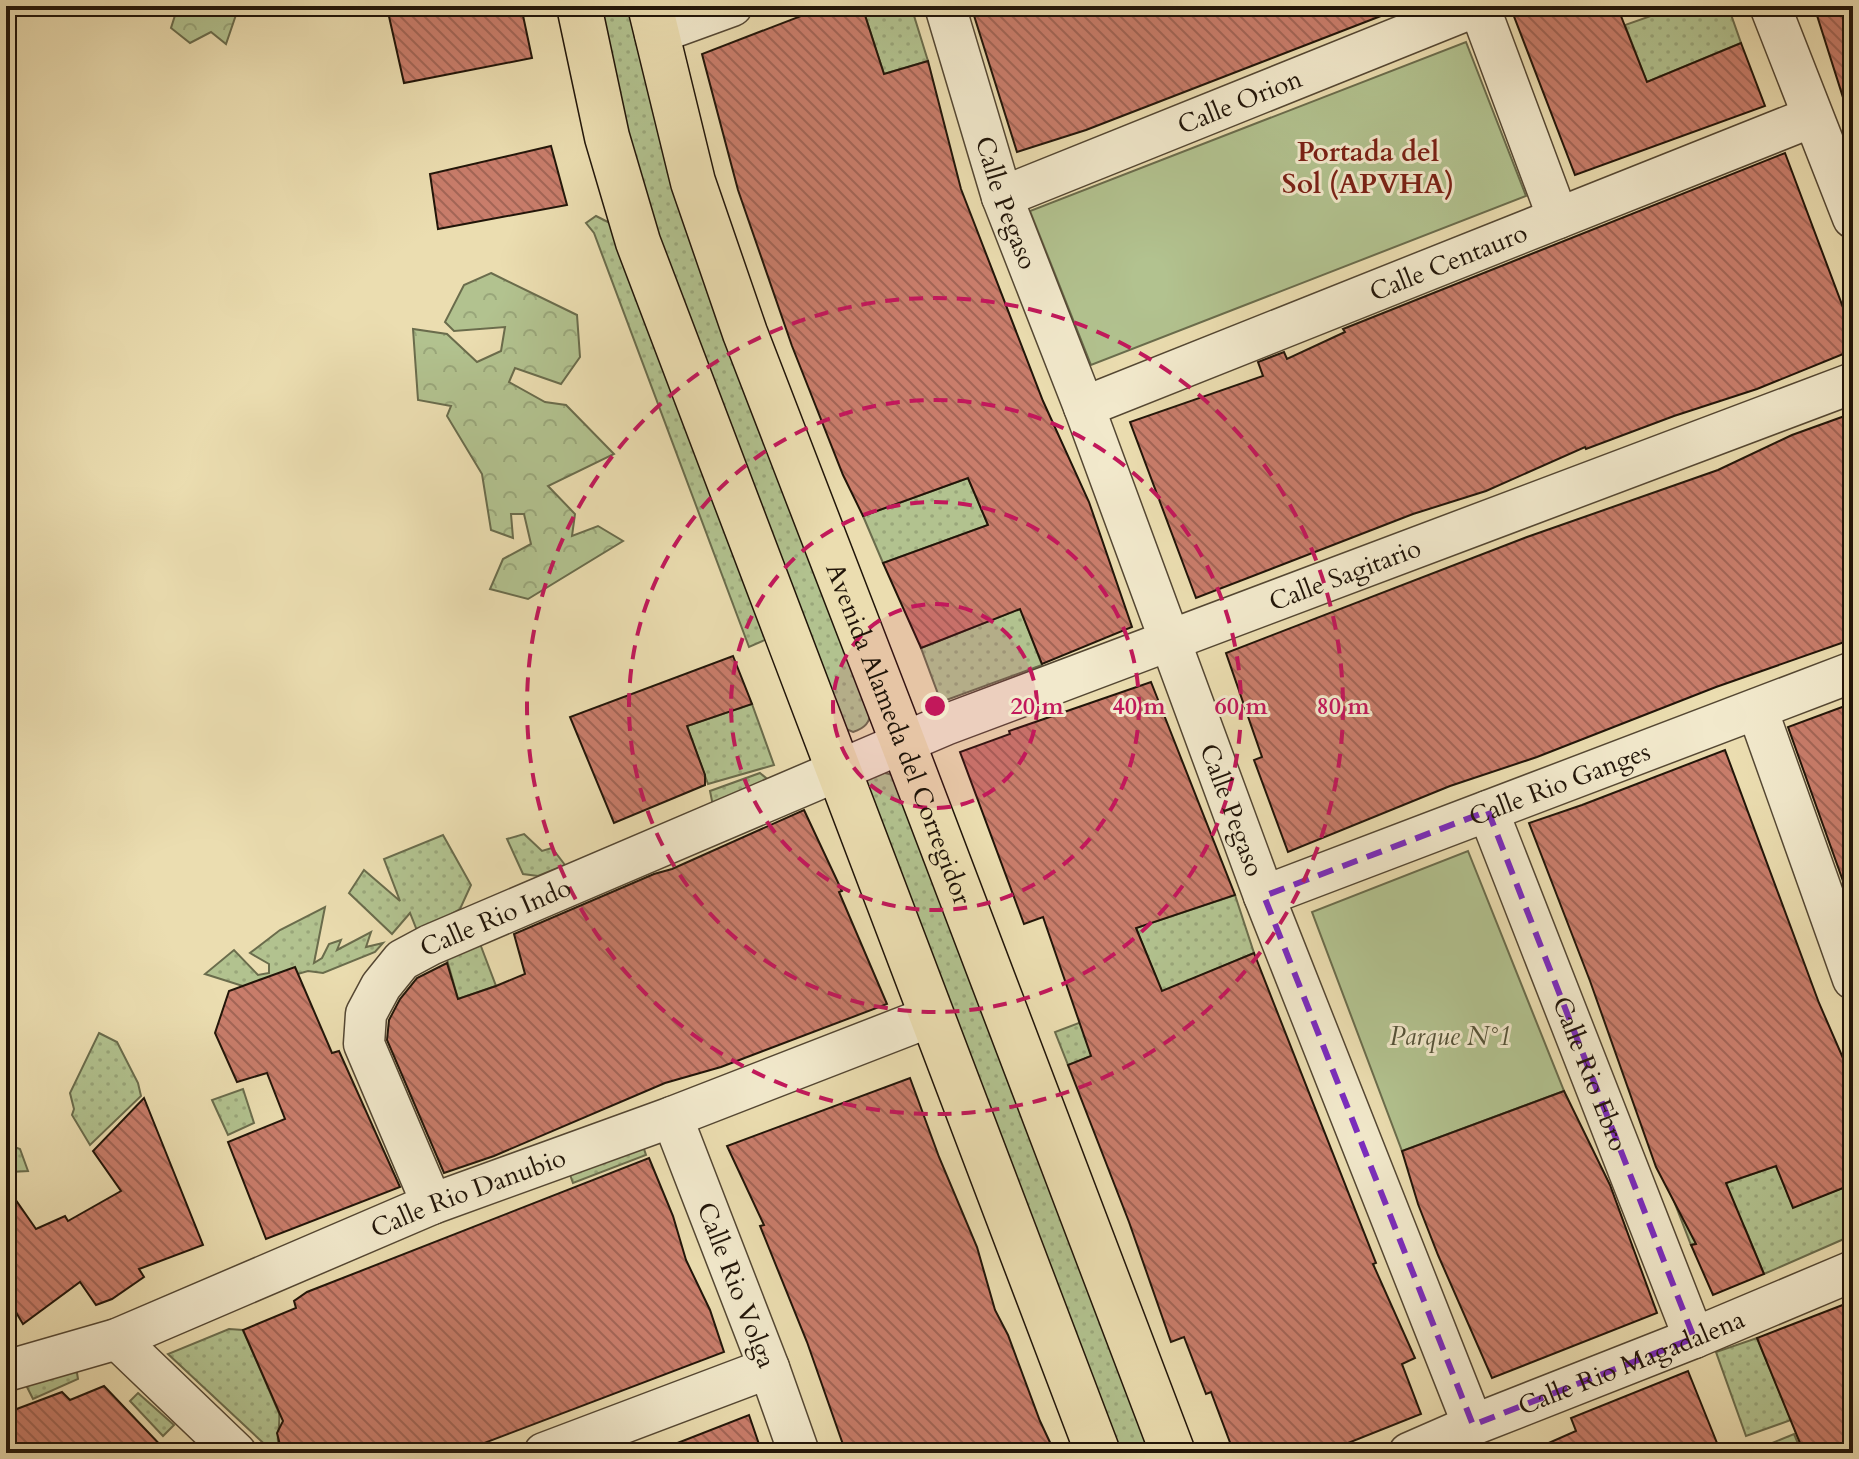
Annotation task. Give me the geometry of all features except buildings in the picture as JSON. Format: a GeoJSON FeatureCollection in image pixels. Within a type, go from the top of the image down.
{"type":"FeatureCollection","features":[{"type":"Feature","properties":{"kind":"main road"},"geometry":{"type":"LineString","coordinates":[[579,6],[607,137],[638,242],[1098,1453]]}},
{"type":"Feature","properties":{"kind":"main road","name":"Avenida Alameda del Corregidor"},"geometry":{"type":"LineString","coordinates":[[653,20],[693,182],[745,333],[1173,1453]]}},
{"type":"Feature","properties":{"kind":"street"},"geometry":{"type":"LineString","coordinates":[[653,20],[732,6]]}},
{"type":"Feature","properties":{"kind":"street","name":"Calle Pegaso"},"geometry":{"type":"LineString","coordinates":[[945,6],[1002,197],[1084,407],[1264,896],[1473,1425]]}},
{"type":"Feature","properties":{"kind":"street"},"geometry":{"type":"LineString","coordinates":[[1478,6],[1558,218]]}},
{"type":"Feature","properties":{"kind":"street","name":"Calle Orion"},"geometry":{"type":"LineString","coordinates":[[1002,197],[1478,6]]}},
{"type":"Feature","properties":{"kind":"street"},"geometry":{"type":"LineString","coordinates":[[1770,6],[1853,218]]}},
{"type":"Feature","properties":{"kind":"street","name":"Calle Centauro"},"geometry":{"type":"LineString","coordinates":[[1084,407],[1812,117]]}},
{"type":"Feature","properties":{"kind":"street","name":"Calle Sagitario"},"geometry":{"type":"LineString","coordinates":[[837,770],[903,742],[1853,383]]}},
{"type":"Feature","properties":{"kind":"street","name":"Calle Rio Ganges"},"geometry":{"type":"LineString","coordinates":[[1264,896],[1853,672]]}},
{"type":"Feature","properties":{"kind":"street"},"geometry":{"type":"LineString","coordinates":[[1757,709],[1853,979]]}},
{"type":"Feature","properties":{"kind":"street","name":"Calle Rio Indo"},"geometry":{"type":"LineString","coordinates":[[432,1204],[364,1044],[366,1014],[381,986],[402,960],[430,945],[837,770]]}},
{"type":"Feature","properties":{"kind":"street","name":"Calle Rio Ebro"},"geometry":{"type":"LineString","coordinates":[[1488,811],[1694,1338]]}},
{"type":"Feature","properties":{"kind":"street","name":"Calle Rio Danubio"},"geometry":{"type":"LineString","coordinates":[[6,1371],[117,1339],[432,1204],[672,1117],[932,1016]]}},
{"type":"Feature","properties":{"kind":"street","name":"Calle Rio Volga"},"geometry":{"type":"LineString","coordinates":[[672,1117],[799,1453]]}},
{"type":"Feature","properties":{"kind":"street","name":"Calle Rio Magadalena"},"geometry":{"type":"LineString","coordinates":[[1409,1453],[1853,1271]]}},
{"type":"Feature","properties":{"kind":"street"},"geometry":{"type":"LineString","coordinates":[[117,1339],[236,1453]]}},
{"type":"Feature","properties":{"kind":"street"},"geometry":{"type":"LineString","coordinates":[[544,1453],[769,1368]]}},
{"type":"Feature","properties":{"kind":"highlighted area"},"geometry":{"type":"Polygon","coordinates":[[[1488,811],[1694,1338],[1473,1425],[1264,896],[1488,811]]]}},
{"type":"Feature","properties":{"kind":"green space"},"geometry":{"type":"Polygon","coordinates":[[[178,6],[239,6],[226,44],[211,32],[190,43],[171,28],[178,6]]]}},
{"type":"Feature","properties":{"kind":"green space"},"geometry":{"type":"Polygon","coordinates":[[[597,6],[633,6],[871,710],[866,724],[853,732],[844,728],[658,255],[597,6]]]}},
{"type":"Feature","properties":{"kind":"green space"},"geometry":{"type":"Polygon","coordinates":[[[862,6],[911,6],[928,61],[884,74],[862,6]]]}},
{"type":"Feature","properties":{"kind":"green space"},"geometry":{"type":"Polygon","coordinates":[[[1679,6],[1728,6],[1741,43],[1647,82],[1625,25],[1679,6]]]}},
{"type":"Feature","properties":{"kind":"green space"},"geometry":{"type":"Polygon","coordinates":[[[1466,42],[1526,196],[1091,365],[1030,211],[1466,42]]]}},
{"type":"Feature","properties":{"kind":"green space"},"geometry":{"type":"Polygon","coordinates":[[[596,216],[614,225],[767,639],[749,647],[594,233],[586,223],[596,216]]]}},
{"type":"Feature","properties":{"kind":"green space"},"geometry":{"type":"Polygon","coordinates":[[[491,273],[577,315],[580,357],[561,384],[515,368],[509,382],[545,402],[566,405],[614,454],[548,486],[575,514],[572,536],[598,526],[623,541],[528,599],[490,589],[503,559],[531,544],[524,514],[511,514],[513,538],[491,530],[482,474],[447,416],[451,406],[418,400],[413,329],[447,334],[477,362],[501,351],[505,327],[454,331],[445,322],[464,285],[491,273]]]}},
{"type":"Feature","properties":{"kind":"green space"},"geometry":{"type":"Polygon","coordinates":[[[968,478],[988,525],[883,563],[863,516],[968,478]]]}},
{"type":"Feature","properties":{"kind":"green space"},"geometry":{"type":"Polygon","coordinates":[[[1020,609],[1042,665],[941,702],[921,648],[1020,609]]]}},
{"type":"Feature","properties":{"kind":"green space"},"geometry":{"type":"Polygon","coordinates":[[[752,704],[774,765],[708,784],[687,726],[752,704]]]}},
{"type":"Feature","properties":{"kind":"green space"},"geometry":{"type":"Polygon","coordinates":[[[881,772],[893,775],[1156,1453],[1115,1453],[862,787],[869,776],[881,772]]]}},
{"type":"Feature","properties":{"kind":"green space"},"geometry":{"type":"Polygon","coordinates":[[[760,773],[772,783],[713,806],[710,791],[760,773]]]}},
{"type":"Feature","properties":{"kind":"green space"},"geometry":{"type":"Polygon","coordinates":[[[524,834],[542,851],[552,848],[565,865],[538,876],[523,874],[507,839],[524,834]]]}},
{"type":"Feature","properties":{"kind":"green space"},"geometry":{"type":"Polygon","coordinates":[[[443,835],[471,885],[460,909],[418,933],[410,913],[392,934],[349,893],[364,870],[400,901],[384,859],[443,835]]]}},
{"type":"Feature","properties":{"kind":"green space","name":"Parque N°1"},"geometry":{"type":"Polygon","coordinates":[[[1468,851],[1564,1091],[1402,1151],[1312,912],[1468,851]]]}},
{"type":"Feature","properties":{"kind":"green space"},"geometry":{"type":"Polygon","coordinates":[[[1235,895],[1254,953],[1162,992],[1136,928],[1235,895]]]}},
{"type":"Feature","properties":{"kind":"green space"},"geometry":{"type":"Polygon","coordinates":[[[325,907],[314,963],[322,958],[329,944],[341,940],[337,950],[371,932],[366,947],[383,943],[375,952],[323,973],[308,971],[249,988],[205,974],[234,950],[258,975],[269,973],[269,964],[250,953],[280,930],[325,907]]]}},
{"type":"Feature","properties":{"kind":"green space"},"geometry":{"type":"Polygon","coordinates":[[[479,941],[496,986],[458,999],[446,956],[479,941]]]}},
{"type":"Feature","properties":{"kind":"green space"},"geometry":{"type":"Polygon","coordinates":[[[1153,995],[1168,1027],[1068,1065],[1055,1032],[1153,995]]]}},
{"type":"Feature","properties":{"kind":"green space"},"geometry":{"type":"Polygon","coordinates":[[[99,1033],[117,1042],[138,1083],[141,1096],[90,1145],[72,1115],[74,1109],[70,1093],[99,1033]]]}},
{"type":"Feature","properties":{"kind":"green space"},"geometry":{"type":"Polygon","coordinates":[[[243,1089],[254,1123],[228,1135],[212,1100],[243,1089]]]}},
{"type":"Feature","properties":{"kind":"green space"},"geometry":{"type":"Polygon","coordinates":[[[6,1144],[20,1149],[28,1171],[10,1172],[6,1169],[6,1144]]]}},
{"type":"Feature","properties":{"kind":"green space"},"geometry":{"type":"Polygon","coordinates":[[[643,1146],[646,1155],[573,1183],[569,1172],[643,1146]]]}},
{"type":"Feature","properties":{"kind":"green space"},"geometry":{"type":"Polygon","coordinates":[[[1776,1166],[1793,1207],[1853,1184],[1853,1235],[1764,1274],[1745,1228],[1691,1245],[1674,1201],[1776,1166]]]}},
{"type":"Feature","properties":{"kind":"green space"},"geometry":{"type":"Polygon","coordinates":[[[229,1329],[243,1330],[279,1413],[278,1442],[281,1453],[274,1453],[168,1354],[229,1329]]]}},
{"type":"Feature","properties":{"kind":"green space"},"geometry":{"type":"Polygon","coordinates":[[[1757,1338],[1791,1420],[1746,1436],[1716,1352],[1757,1338]]]}},
{"type":"Feature","properties":{"kind":"green space"},"geometry":{"type":"Polygon","coordinates":[[[76,1367],[78,1379],[33,1399],[26,1385],[76,1367]]]}},
{"type":"Feature","properties":{"kind":"green space"},"geometry":{"type":"Polygon","coordinates":[[[138,1393],[174,1425],[163,1436],[130,1401],[138,1393]]]}},
{"type":"Feature","properties":{"kind":"green space"},"geometry":{"type":"Polygon","coordinates":[[[1794,1434],[1802,1453],[1750,1452],[1794,1434]]]}},
{"type":"Feature","properties":{"kind":"district","name":"Portada del Sol (APVHA)"},"geometry":{"type":"Point","coordinates":[1368,167]}}]}
